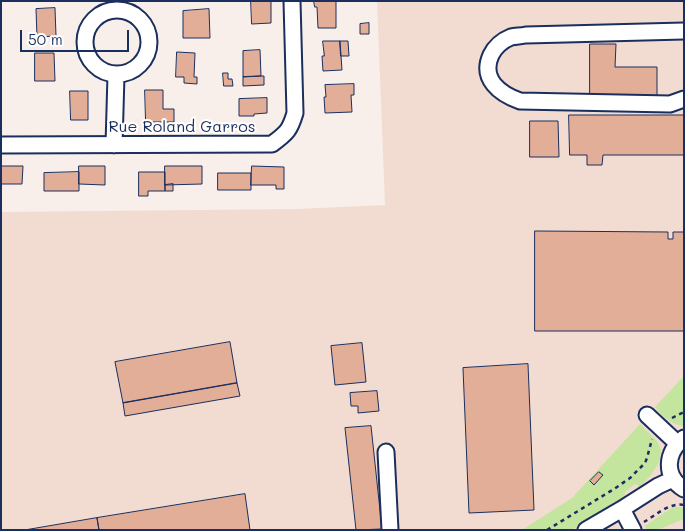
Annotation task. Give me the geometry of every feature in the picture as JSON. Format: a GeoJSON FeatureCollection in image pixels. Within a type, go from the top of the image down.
{"type":"FeatureCollection","features":[{"type":"Feature","properties":{"kind":"street","name":"Rue Roland Garros"},"geometry":{"type":"LineString","coordinates":[[1,145],[272,144],[284,135],[291,126],[295,112],[292,1]]}},
{"type":"Feature","properties":{"kind":"street"},"geometry":{"type":"LineString","coordinates":[[117,10],[127,11],[142,22],[148,32],[149,42],[147,54],[143,62],[134,70],[116,75],[106,73],[97,68],[89,59],[85,49],[84,38],[88,27],[96,17],[107,11],[117,10]]}},
{"type":"Feature","properties":{"kind":"street"},"geometry":{"type":"LineString","coordinates":[[684,30],[512,37],[494,49],[489,59],[487,71],[491,82],[499,90],[507,97],[520,101],[670,104],[684,99]]}},
{"type":"Feature","properties":{"kind":"street"},"geometry":{"type":"LineString","coordinates":[[114,144],[116,75]]}},
{"type":"Feature","properties":{"kind":"street"},"geometry":{"type":"LineString","coordinates":[[586,530],[658,486],[678,484],[670,470],[669,460],[672,451],[681,440],[648,415]]}},
{"type":"Feature","properties":{"kind":"street"},"geometry":{"type":"LineString","coordinates":[[386,452],[390,530]]}},
{"type":"Feature","properties":{"kind":"street"},"geometry":{"type":"LineString","coordinates":[[622,509],[633,530]]}},
{"type":"Feature","properties":{"kind":"path"},"geometry":{"type":"LineString","coordinates":[[668,421],[672,417],[684,412]]}},
{"type":"Feature","properties":{"kind":"path"},"geometry":{"type":"LineString","coordinates":[[547,530],[630,478],[645,463],[652,437]]}},
{"type":"Feature","properties":{"kind":"path"},"geometry":{"type":"LineString","coordinates":[[633,530],[672,506],[684,505]]}},
{"type":"Feature","properties":{"kind":"shaded area"},"geometry":{"type":"Polygon","coordinates":[[[377,1],[684,1],[684,530],[1,530],[1,212],[296,209],[385,205],[377,1]]]}},
{"type":"Feature","properties":{"kind":"green space"},"geometry":{"type":"Polygon","coordinates":[[[684,376],[683,426],[671,421],[655,407],[684,376]]]}},
{"type":"Feature","properties":{"kind":"green space"},"geometry":{"type":"Polygon","coordinates":[[[640,424],[657,441],[661,454],[657,466],[640,487],[635,484],[625,492],[624,498],[571,530],[522,530],[572,498],[640,424]]]}},
{"type":"Feature","properties":{"kind":"green space"},"geometry":{"type":"Polygon","coordinates":[[[673,507],[684,508],[684,519],[657,530],[647,530],[645,526],[673,507]]]}},
{"type":"Feature","properties":{"kind":"building"},"geometry":{"type":"Polygon","coordinates":[[[251,1],[271,1],[271,23],[252,24],[251,1]]]}},
{"type":"Feature","properties":{"kind":"building"},"geometry":{"type":"Polygon","coordinates":[[[314,1],[336,1],[336,28],[318,28],[317,7],[315,7],[314,1]]]}},
{"type":"Feature","properties":{"kind":"building"},"geometry":{"type":"Polygon","coordinates":[[[55,8],[56,36],[37,37],[36,9],[55,8]]]}},
{"type":"Feature","properties":{"kind":"building"},"geometry":{"type":"Polygon","coordinates":[[[209,9],[210,38],[183,38],[183,11],[209,9]]]}},
{"type":"Feature","properties":{"kind":"building"},"geometry":{"type":"Polygon","coordinates":[[[369,23],[369,34],[360,34],[360,24],[369,23]]]}},
{"type":"Feature","properties":{"kind":"building"},"geometry":{"type":"Polygon","coordinates":[[[323,41],[340,41],[342,70],[323,71],[323,41]]]}},
{"type":"Feature","properties":{"kind":"building"},"geometry":{"type":"Polygon","coordinates":[[[340,41],[348,41],[349,56],[341,56],[340,41]]]}},
{"type":"Feature","properties":{"kind":"building"},"geometry":{"type":"Polygon","coordinates":[[[590,44],[616,44],[615,67],[657,67],[657,96],[590,96],[590,44]]]}},
{"type":"Feature","properties":{"kind":"building"},"geometry":{"type":"Polygon","coordinates":[[[260,50],[261,76],[243,77],[243,51],[260,50]]]}},
{"type":"Feature","properties":{"kind":"building"},"geometry":{"type":"Polygon","coordinates":[[[177,52],[195,53],[194,77],[197,77],[197,84],[184,83],[184,77],[176,77],[177,52]]]}},
{"type":"Feature","properties":{"kind":"building"},"geometry":{"type":"Polygon","coordinates":[[[35,53],[54,53],[55,81],[35,81],[35,53]]]}},
{"type":"Feature","properties":{"kind":"building"},"geometry":{"type":"Polygon","coordinates":[[[223,73],[228,73],[228,79],[232,79],[233,86],[224,86],[223,73]]]}},
{"type":"Feature","properties":{"kind":"building"},"geometry":{"type":"Polygon","coordinates":[[[264,76],[264,85],[243,86],[243,77],[264,76]]]}},
{"type":"Feature","properties":{"kind":"building"},"geometry":{"type":"Polygon","coordinates":[[[354,84],[354,95],[351,95],[352,112],[325,113],[325,85],[354,84]]]}},
{"type":"Feature","properties":{"kind":"building"},"geometry":{"type":"Polygon","coordinates":[[[145,90],[163,90],[163,109],[174,109],[174,122],[146,122],[145,90]]]}},
{"type":"Feature","properties":{"kind":"building"},"geometry":{"type":"Polygon","coordinates":[[[70,91],[88,91],[88,120],[71,120],[70,91]]]}},
{"type":"Feature","properties":{"kind":"building"},"geometry":{"type":"Polygon","coordinates":[[[267,98],[267,113],[254,114],[254,116],[239,116],[239,99],[267,98]]]}},
{"type":"Feature","properties":{"kind":"building"},"geometry":{"type":"Polygon","coordinates":[[[569,115],[684,115],[684,155],[603,155],[602,165],[587,165],[587,155],[570,155],[569,115]]]}},
{"type":"Feature","properties":{"kind":"building"},"geometry":{"type":"Polygon","coordinates":[[[530,121],[558,121],[559,157],[530,157],[530,121]]]}},
{"type":"Feature","properties":{"kind":"building"},"geometry":{"type":"Polygon","coordinates":[[[1,166],[23,166],[22,184],[1,184],[1,166]]]}},
{"type":"Feature","properties":{"kind":"building"},"geometry":{"type":"Polygon","coordinates":[[[79,166],[105,166],[105,185],[79,184],[79,166]]]}},
{"type":"Feature","properties":{"kind":"building"},"geometry":{"type":"Polygon","coordinates":[[[165,166],[202,166],[202,184],[165,185],[165,166]]]}},
{"type":"Feature","properties":{"kind":"building"},"geometry":{"type":"Polygon","coordinates":[[[252,166],[284,167],[284,189],[276,189],[276,185],[251,185],[252,166]]]}},
{"type":"Feature","properties":{"kind":"building"},"geometry":{"type":"Polygon","coordinates":[[[79,172],[79,191],[44,191],[44,173],[79,172]]]}},
{"type":"Feature","properties":{"kind":"building"},"geometry":{"type":"Polygon","coordinates":[[[139,172],[165,172],[165,191],[148,191],[148,196],[139,196],[139,172]]]}},
{"type":"Feature","properties":{"kind":"building"},"geometry":{"type":"Polygon","coordinates":[[[218,173],[251,173],[251,190],[218,190],[218,173]]]}},
{"type":"Feature","properties":{"kind":"building"},"geometry":{"type":"Polygon","coordinates":[[[173,184],[173,191],[165,191],[165,185],[173,184]]]}},
{"type":"Feature","properties":{"kind":"building"},"geometry":{"type":"Polygon","coordinates":[[[535,231],[668,232],[668,239],[673,239],[673,232],[684,232],[684,331],[535,331],[535,231]]]}},
{"type":"Feature","properties":{"kind":"building"},"geometry":{"type":"Polygon","coordinates":[[[230,342],[237,383],[123,403],[115,362],[230,342]]]}},
{"type":"Feature","properties":{"kind":"building"},"geometry":{"type":"Polygon","coordinates":[[[362,343],[366,382],[335,385],[331,346],[362,343]]]}},
{"type":"Feature","properties":{"kind":"building"},"geometry":{"type":"Polygon","coordinates":[[[528,364],[534,510],[469,513],[463,368],[528,364]]]}},
{"type":"Feature","properties":{"kind":"building"},"geometry":{"type":"Polygon","coordinates":[[[237,383],[240,396],[125,416],[123,403],[237,383]]]}},
{"type":"Feature","properties":{"kind":"building"},"geometry":{"type":"Polygon","coordinates":[[[377,391],[379,411],[358,413],[358,406],[351,406],[350,393],[377,391]]]}},
{"type":"Feature","properties":{"kind":"building"},"geometry":{"type":"Polygon","coordinates":[[[371,426],[382,529],[356,530],[345,428],[371,426]]]}},
{"type":"Feature","properties":{"kind":"building"},"geometry":{"type":"Polygon","coordinates":[[[599,472],[603,475],[594,485],[590,481],[599,472]]]}},
{"type":"Feature","properties":{"kind":"building"},"geometry":{"type":"Polygon","coordinates":[[[245,494],[250,530],[99,530],[97,518],[245,494]]]}},
{"type":"Feature","properties":{"kind":"building"},"geometry":{"type":"Polygon","coordinates":[[[97,518],[99,530],[25,530],[97,518]]]}}]}
